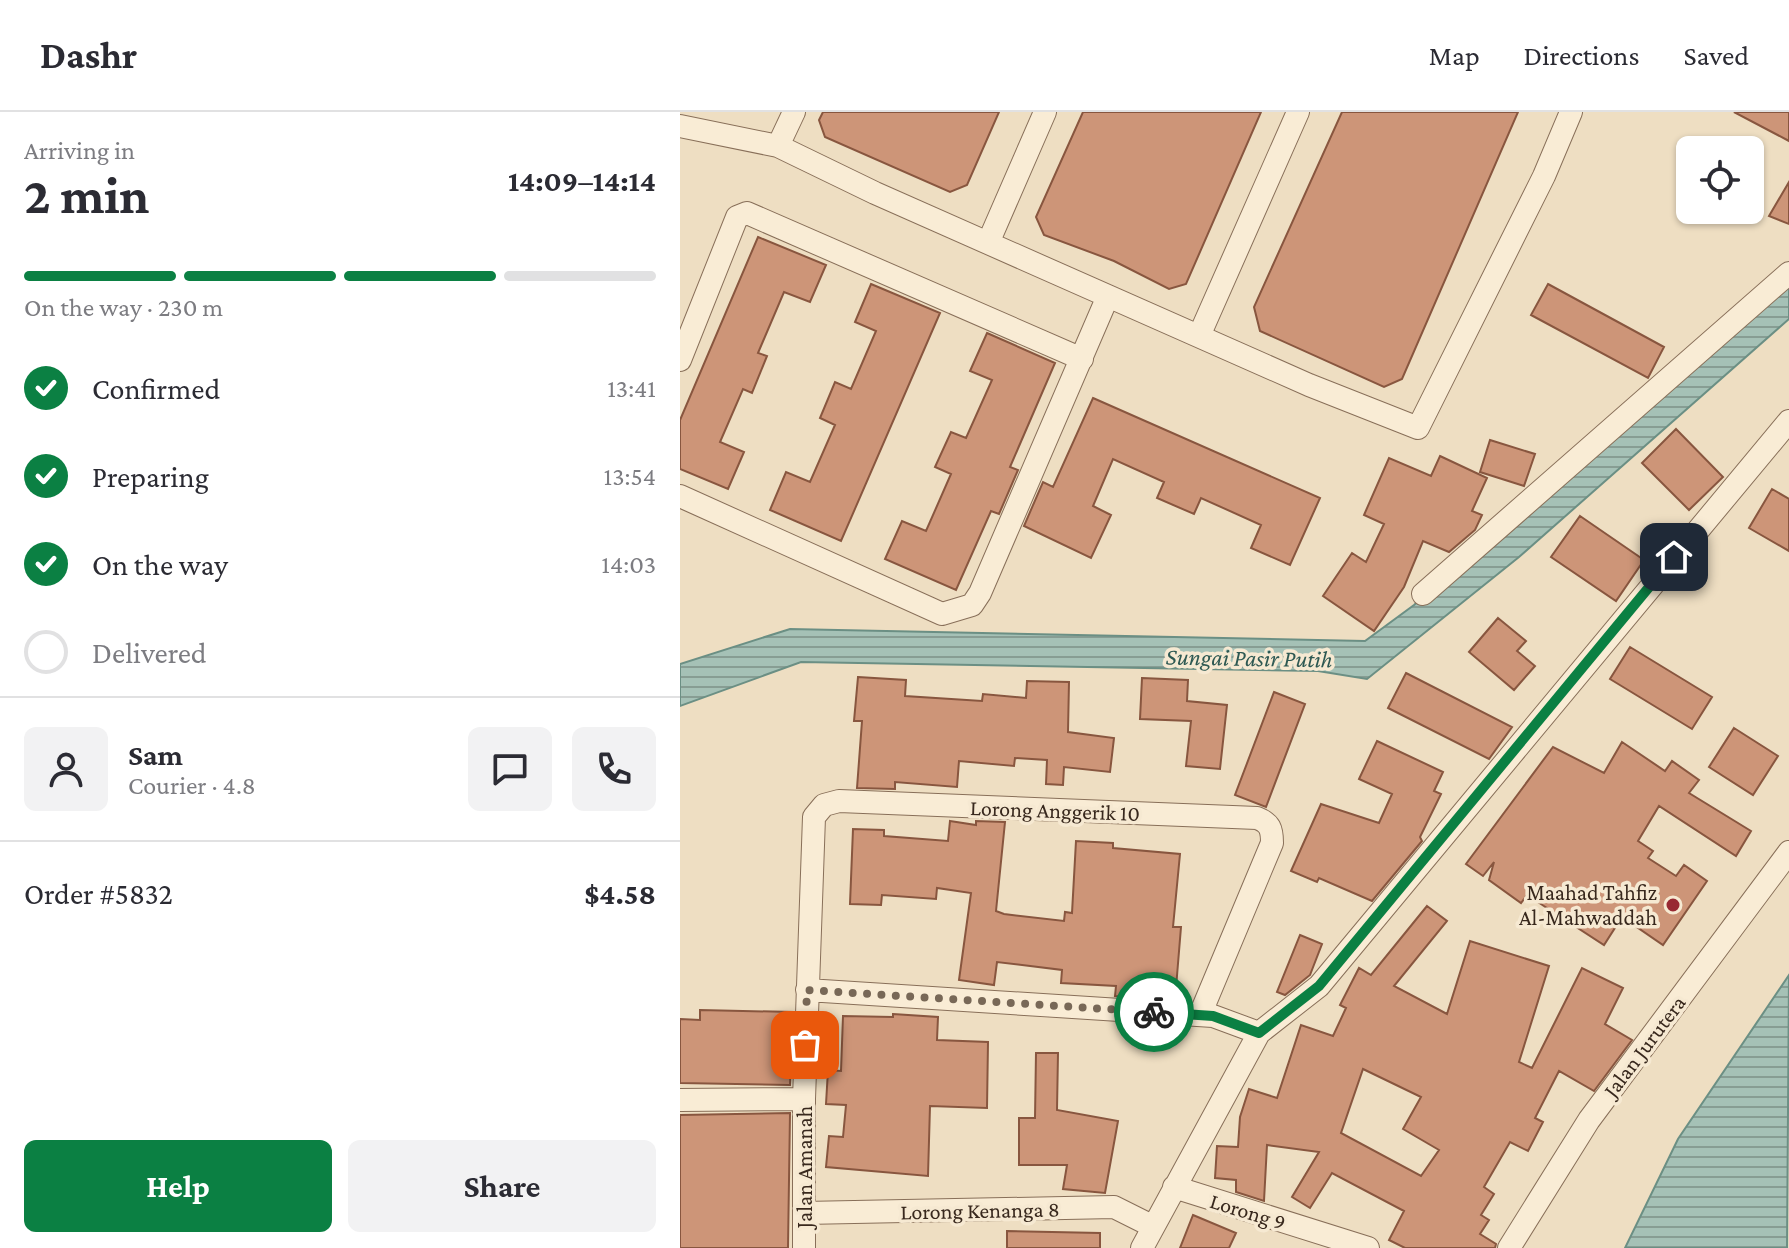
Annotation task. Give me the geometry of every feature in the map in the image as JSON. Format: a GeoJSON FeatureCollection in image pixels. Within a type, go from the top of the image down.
{"type":"FeatureCollection","features":[{"type":"Feature","properties":{"kind":"street"},"geometry":{"type":"LineString","coordinates":[[778,146],[794,112]]}},
{"type":"Feature","properties":{"kind":"street"},"geometry":{"type":"LineString","coordinates":[[988,243],[1045,112]]}},
{"type":"Feature","properties":{"kind":"street"},"geometry":{"type":"LineString","coordinates":[[1199,336],[1298,112]]}},
{"type":"Feature","properties":{"kind":"street"},"geometry":{"type":"LineString","coordinates":[[680,126],[778,146],[1108,296],[1418,428],[1544,176],[1571,112]]}},
{"type":"Feature","properties":{"kind":"street"},"geometry":{"type":"LineString","coordinates":[[680,360],[737,217],[747,213],[1082,359]]}},
{"type":"Feature","properties":{"kind":"street"},"geometry":{"type":"LineString","coordinates":[[1423,594],[1789,273]]}},
{"type":"Feature","properties":{"kind":"street"},"geometry":{"type":"LineString","coordinates":[[680,496],[942,614],[972,605],[980,593],[1108,296]]}},
{"type":"Feature","properties":{"kind":"street"},"geometry":{"type":"LineString","coordinates":[[1142,1248],[1147,1224],[1174,1187],[1249,1029],[1319,986],[1789,421]]}},
{"type":"Feature","properties":{"kind":"street","name":"Lorong Anggerik 10"},"geometry":{"type":"LineString","coordinates":[[807,990],[814,817],[824,805],[839,801],[1257,818],[1266,822],[1272,830],[1272,843],[1207,1015]]}},
{"type":"Feature","properties":{"kind":"street","name":"Jalan Jurutera"},"geometry":{"type":"LineString","coordinates":[[1509,1248],[1589,1120],[1789,852]]}},
{"type":"Feature","properties":{"kind":"street"},"geometry":{"type":"LineString","coordinates":[[807,990],[1207,1015],[1249,1029]]}},
{"type":"Feature","properties":{"kind":"street","name":"Jalan Amanah"},"geometry":{"type":"LineString","coordinates":[[804,1248],[807,990]]}},
{"type":"Feature","properties":{"kind":"street"},"geometry":{"type":"LineString","coordinates":[[680,1100],[804,1099]]}},
{"type":"Feature","properties":{"kind":"street","name":"Lorong 9"},"geometry":{"type":"LineString","coordinates":[[1174,1187],[1368,1248]]}},
{"type":"Feature","properties":{"kind":"street","name":"Lorong Kenanga 8"},"geometry":{"type":"LineString","coordinates":[[804,1213],[1114,1207],[1147,1224]]}},
{"type":"Feature","properties":{"kind":"water","name":"Sungai Pasir Putih"},"geometry":{"type":"Polygon","coordinates":[[[1789,278],[1789,319],[1519,557],[1367,679],[1318,671],[801,662],[680,706],[680,664],[790,629],[1365,641],[1414,605],[1789,278]]]}},
{"type":"Feature","properties":{"kind":"water"},"geometry":{"type":"Polygon","coordinates":[[[1789,975],[1787,1248],[1625,1248],[1678,1139],[1789,975]]]}},
{"type":"Feature","properties":{"kind":"building"},"geometry":{"type":"Polygon","coordinates":[[[823,112],[999,112],[967,185],[950,192],[825,137],[819,120],[823,112]]]}},
{"type":"Feature","properties":{"kind":"building"},"geometry":{"type":"Polygon","coordinates":[[[1083,112],[1261,112],[1186,284],[1169,289],[1114,261],[1044,235],[1036,217],[1083,112]]]}},
{"type":"Feature","properties":{"kind":"building"},"geometry":{"type":"Polygon","coordinates":[[[1342,112],[1518,112],[1402,379],[1384,387],[1260,331],[1254,307],[1342,112]]]}},
{"type":"Feature","properties":{"kind":"building"},"geometry":{"type":"Polygon","coordinates":[[[1734,112],[1789,112],[1789,141],[1734,112]]]}},
{"type":"Feature","properties":{"kind":"building"},"geometry":{"type":"Polygon","coordinates":[[[1789,182],[1789,224],[1769,216],[1789,182]]]}},
{"type":"Feature","properties":{"kind":"building"},"geometry":{"type":"Polygon","coordinates":[[[758,237],[826,265],[810,302],[784,292],[758,353],[767,356],[752,393],[743,389],[720,442],[744,452],[728,489],[680,469],[680,420],[758,237]]]}},
{"type":"Feature","properties":{"kind":"building"},"geometry":{"type":"Polygon","coordinates":[[[871,284],[940,313],[841,541],[770,510],[786,472],[810,482],[835,425],[820,418],[835,382],[851,389],[876,331],[855,322],[871,284]]]}},
{"type":"Feature","properties":{"kind":"building"},"geometry":{"type":"Polygon","coordinates":[[[1548,284],[1664,347],[1648,378],[1531,315],[1548,284]]]}},
{"type":"Feature","properties":{"kind":"building"},"geometry":{"type":"Polygon","coordinates":[[[987,333],[1055,363],[1010,467],[1018,470],[999,514],[991,511],[956,590],[885,559],[902,521],[926,531],[951,474],[935,467],[951,432],[966,438],[992,380],[970,371],[987,333]]]}},
{"type":"Feature","properties":{"kind":"building"},"geometry":{"type":"Polygon","coordinates":[[[1093,398],[1320,498],[1290,565],[1251,548],[1261,525],[1201,498],[1194,514],[1157,498],[1164,482],[1113,459],[1093,506],[1111,515],[1091,558],[1024,526],[1043,482],[1053,487],[1093,398]]]}},
{"type":"Feature","properties":{"kind":"building"},"geometry":{"type":"Polygon","coordinates":[[[1676,429],[1723,477],[1689,510],[1642,463],[1676,429]]]}},
{"type":"Feature","properties":{"kind":"building"},"geometry":{"type":"Polygon","coordinates":[[[1490,440],[1535,454],[1524,486],[1480,472],[1490,440]]]}},
{"type":"Feature","properties":{"kind":"building"},"geometry":{"type":"Polygon","coordinates":[[[1440,456],[1487,478],[1472,511],[1482,515],[1475,530],[1449,552],[1423,541],[1404,587],[1374,631],[1323,596],[1352,553],[1366,562],[1384,524],[1364,515],[1389,458],[1431,476],[1440,456]]]}},
{"type":"Feature","properties":{"kind":"building"},"geometry":{"type":"Polygon","coordinates":[[[1772,489],[1789,499],[1789,551],[1749,528],[1772,489]]]}},
{"type":"Feature","properties":{"kind":"building"},"geometry":{"type":"Polygon","coordinates":[[[1580,516],[1644,560],[1616,601],[1551,557],[1580,516]]]}},
{"type":"Feature","properties":{"kind":"building"},"geometry":{"type":"Polygon","coordinates":[[[1498,618],[1526,641],[1517,651],[1535,666],[1514,690],[1469,652],[1498,618]]]}},
{"type":"Feature","properties":{"kind":"building"},"geometry":{"type":"Polygon","coordinates":[[[1630,647],[1712,697],[1692,729],[1610,679],[1630,647]]]}},
{"type":"Feature","properties":{"kind":"building"},"geometry":{"type":"Polygon","coordinates":[[[1406,673],[1512,727],[1489,759],[1388,708],[1406,673]]]}},
{"type":"Feature","properties":{"kind":"building"},"geometry":{"type":"Polygon","coordinates":[[[858,677],[906,680],[905,696],[982,701],[983,694],[1026,698],[1027,681],[1069,682],[1068,732],[1114,738],[1110,772],[1064,767],[1063,785],[1046,784],[1047,760],[1015,758],[1014,766],[959,761],[957,787],[895,782],[895,789],[857,788],[862,721],[854,721],[858,677]]]}},
{"type":"Feature","properties":{"kind":"building"},"geometry":{"type":"Polygon","coordinates":[[[1142,678],[1188,680],[1187,701],[1227,705],[1220,769],[1186,766],[1191,721],[1140,719],[1142,678]]]}},
{"type":"Feature","properties":{"kind":"building"},"geometry":{"type":"Polygon","coordinates":[[[1274,692],[1305,704],[1266,807],[1235,795],[1274,692]]]}},
{"type":"Feature","properties":{"kind":"building"},"geometry":{"type":"Polygon","coordinates":[[[1734,728],[1778,756],[1753,795],[1709,767],[1734,728]]]}},
{"type":"Feature","properties":{"kind":"building"},"geometry":{"type":"Polygon","coordinates":[[[1377,741],[1443,772],[1434,791],[1441,794],[1420,837],[1422,841],[1372,901],[1319,878],[1317,882],[1291,871],[1321,804],[1379,823],[1392,794],[1359,779],[1377,741]]]}},
{"type":"Feature","properties":{"kind":"building"},"geometry":{"type":"Polygon","coordinates":[[[1622,742],[1665,771],[1672,761],[1699,780],[1689,793],[1751,831],[1736,856],[1659,806],[1638,841],[1653,851],[1648,858],[1676,876],[1684,865],[1707,881],[1663,945],[1622,917],[1604,945],[1527,895],[1521,903],[1489,880],[1494,862],[1483,876],[1466,864],[1553,747],[1604,773],[1622,742]]]}},
{"type":"Feature","properties":{"kind":"building"},"geometry":{"type":"Polygon","coordinates":[[[950,821],[976,825],[976,821],[1005,822],[996,911],[1004,914],[1064,921],[1065,912],[1072,913],[1076,841],[1113,843],[1113,848],[1180,854],[1173,927],[1181,927],[1175,1000],[1115,996],[1116,986],[1061,983],[1062,970],[997,962],[994,985],[959,980],[971,893],[937,888],[936,899],[882,895],[881,905],[850,904],[853,829],[884,830],[884,836],[948,841],[950,821]]]}},
{"type":"Feature","properties":{"kind":"building"},"geometry":{"type":"Polygon","coordinates":[[[1427,906],[1447,921],[1394,986],[1447,1014],[1470,941],[1549,966],[1519,1062],[1532,1068],[1582,968],[1623,988],[1605,1024],[1632,1040],[1594,1091],[1559,1071],[1535,1118],[1543,1122],[1528,1151],[1510,1142],[1484,1187],[1494,1194],[1481,1215],[1489,1220],[1480,1234],[1496,1244],[1495,1248],[1405,1248],[1389,1240],[1404,1211],[1332,1173],[1310,1208],[1292,1197],[1319,1152],[1267,1145],[1264,1201],[1236,1192],[1236,1180],[1215,1178],[1217,1146],[1238,1147],[1240,1117],[1249,1089],[1277,1098],[1301,1025],[1333,1036],[1346,1008],[1340,1005],[1359,968],[1371,975],[1427,906]],[[1363,1069],[1341,1133],[1421,1176],[1439,1150],[1403,1129],[1421,1097],[1363,1069]]]}},
{"type":"Feature","properties":{"kind":"building"},"geometry":{"type":"Polygon","coordinates":[[[1300,935],[1322,944],[1310,975],[1285,995],[1277,992],[1300,935]]]}},
{"type":"Feature","properties":{"kind":"building"},"geometry":{"type":"Polygon","coordinates":[[[700,1010],[793,1012],[790,1085],[680,1083],[680,1019],[700,1020],[700,1010]]]}},
{"type":"Feature","properties":{"kind":"building"},"geometry":{"type":"Polygon","coordinates":[[[893,1014],[938,1017],[937,1040],[988,1042],[987,1108],[930,1106],[928,1176],[826,1167],[829,1136],[843,1137],[846,1105],[826,1104],[828,1070],[841,1071],[843,1016],[893,1017],[893,1014]]]}},
{"type":"Feature","properties":{"kind":"building"},"geometry":{"type":"Polygon","coordinates":[[[1036,1053],[1058,1053],[1057,1110],[1118,1121],[1105,1193],[1063,1189],[1067,1165],[1019,1165],[1019,1118],[1035,1118],[1036,1053]]]}},
{"type":"Feature","properties":{"kind":"building"},"geometry":{"type":"Polygon","coordinates":[[[790,1113],[788,1248],[680,1248],[680,1115],[790,1113]]]}},
{"type":"Feature","properties":{"kind":"building"},"geometry":{"type":"Polygon","coordinates":[[[1193,1215],[1236,1233],[1229,1248],[1180,1248],[1193,1215]]]}},
{"type":"Feature","properties":{"kind":"building"},"geometry":{"type":"Polygon","coordinates":[[[1007,1231],[1100,1233],[1100,1248],[1007,1248],[1007,1231]]]}},
{"type":"Feature","properties":{"kind":"way so far"},"geometry":{"type":"LineString","coordinates":[[805,1045],[807,990],[1154,1012]]}},
{"type":"Feature","properties":{"kind":"place","name":"Maahad Tahfiz Al-Mahwaddah"},"geometry":{"type":"Point","coordinates":[1673,905]}},
{"type":"Feature","properties":{"kind":"route"},"geometry":{"type":"LineString","coordinates":[[1154,1012],[1213,1016],[1259,1033],[1319,986],[1674,557]]}}]}
